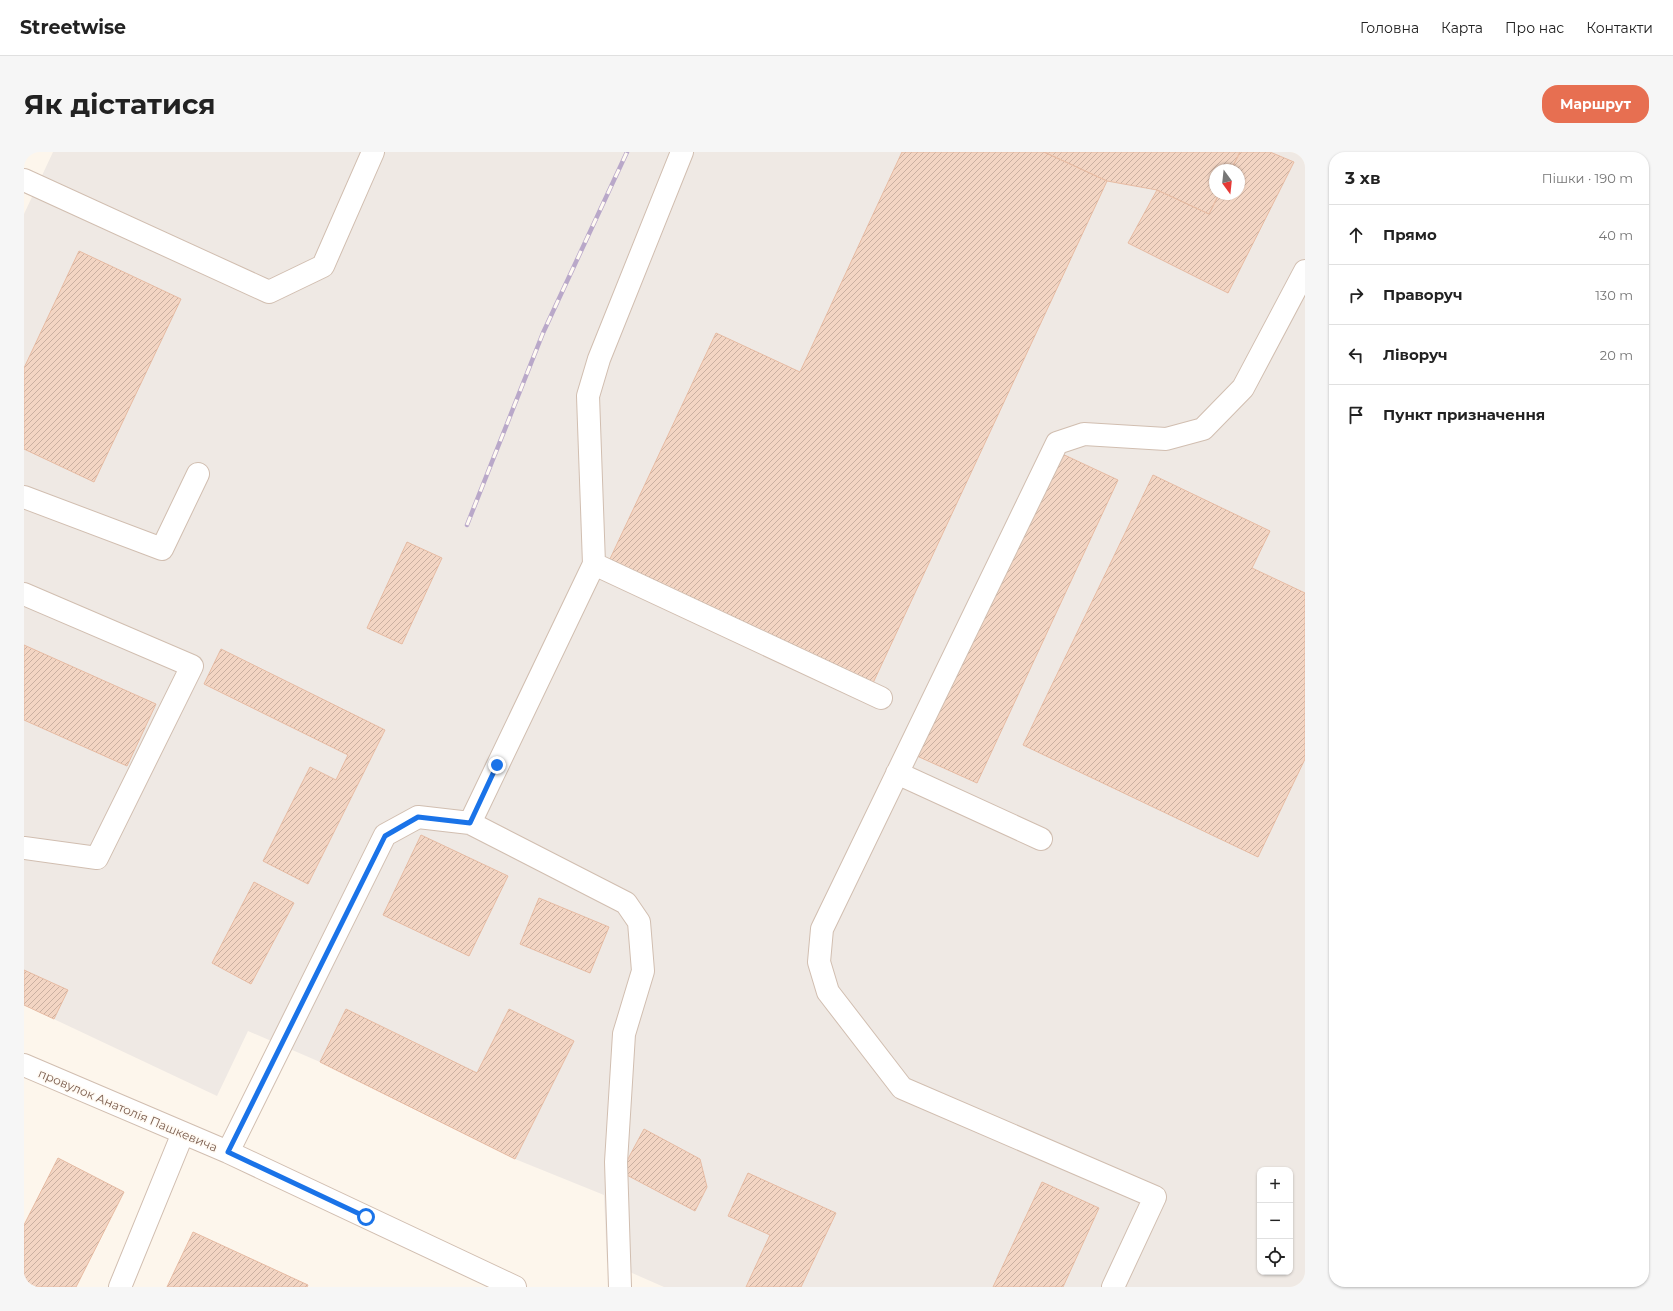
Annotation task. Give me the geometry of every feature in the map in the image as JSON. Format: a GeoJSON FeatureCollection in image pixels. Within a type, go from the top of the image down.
{"type":"FeatureCollection","features":[{"type":"Feature","properties":{"kind":"street"},"geometry":{"type":"LineString","coordinates":[[24,180],[269,292],[323,266],[373,152]]}},
{"type":"Feature","properties":{"kind":"street"},"geometry":{"type":"LineString","coordinates":[[470,823],[594,564],[588,396],[599,359],[682,152]]}},
{"type":"Feature","properties":{"kind":"street"},"geometry":{"type":"LineString","coordinates":[[1113,1287],[1155,1197],[902,1088],[828,992],[819,962],[822,929],[1057,443],[1084,434],[1166,439],[1202,430],[1243,388],[1305,271]]}},
{"type":"Feature","properties":{"kind":"street"},"geometry":{"type":"LineString","coordinates":[[24,497],[162,549],[198,474]]}},
{"type":"Feature","properties":{"kind":"street"},"geometry":{"type":"LineString","coordinates":[[594,564],[881,698]]}},
{"type":"Feature","properties":{"kind":"street"},"geometry":{"type":"LineString","coordinates":[[24,594],[192,666],[97,858],[24,848]]}},
{"type":"Feature","properties":{"kind":"street"},"geometry":{"type":"LineString","coordinates":[[897,773],[1042,839]]}},
{"type":"Feature","properties":{"kind":"street"},"geometry":{"type":"LineString","coordinates":[[228,1152],[385,836],[418,817],[470,823],[626,903],[639,922],[644,971],[624,1034],[616,1162],[620,1287]]}},
{"type":"Feature","properties":{"kind":"street","name":"провулок Анатолія Пашкевича"},"geometry":{"type":"LineString","coordinates":[[24,1065],[228,1152],[515,1287]]}},
{"type":"Feature","properties":{"kind":"street"},"geometry":{"type":"LineString","coordinates":[[120,1287],[183,1133]]}},
{"type":"Feature","properties":{"kind":"shaded area"},"geometry":{"type":"Polygon","coordinates":[[[53,152],[1305,152],[1305,1287],[664,1287],[607,1262],[604,1195],[515,1159],[320,1062],[248,1031],[217,1096],[24,1005],[24,214],[53,152]]]}},
{"type":"Feature","properties":{"kind":"building"},"geometry":{"type":"Polygon","coordinates":[[[902,152],[1044,152],[1107,181],[873,683],[609,561],[716,333],[800,372],[902,152]]]}},
{"type":"Feature","properties":{"kind":"building"},"geometry":{"type":"Polygon","coordinates":[[[1044,152],[1240,152],[1234,164],[1209,164],[1209,200],[1216,200],[1209,214],[1157,190],[1107,181],[1044,152]]]}},
{"type":"Feature","properties":{"kind":"building"},"geometry":{"type":"Polygon","coordinates":[[[1240,152],[1270,152],[1294,162],[1228,293],[1128,243],[1157,190],[1209,214],[1216,200],[1245,200],[1245,164],[1234,164],[1240,152]]]}},
{"type":"Feature","properties":{"kind":"building"},"geometry":{"type":"Polygon","coordinates":[[[79,251],[181,299],[94,482],[24,449],[24,368],[79,251]]]}},
{"type":"Feature","properties":{"kind":"building"},"geometry":{"type":"Polygon","coordinates":[[[1058,452],[1118,480],[977,783],[917,756],[1058,452]]]}},
{"type":"Feature","properties":{"kind":"building"},"geometry":{"type":"Polygon","coordinates":[[[1153,475],[1270,531],[1252,568],[1305,593],[1305,759],[1258,857],[1023,745],[1153,475]]]}},
{"type":"Feature","properties":{"kind":"building"},"geometry":{"type":"Polygon","coordinates":[[[407,542],[442,558],[402,644],[367,628],[407,542]]]}},
{"type":"Feature","properties":{"kind":"building"},"geometry":{"type":"Polygon","coordinates":[[[24,645],[156,704],[127,766],[24,720],[24,645]]]}},
{"type":"Feature","properties":{"kind":"building"},"geometry":{"type":"Polygon","coordinates":[[[221,649],[385,730],[308,884],[263,861],[310,767],[336,780],[348,755],[204,684],[221,649]]]}},
{"type":"Feature","properties":{"kind":"building"},"geometry":{"type":"Polygon","coordinates":[[[421,835],[508,876],[469,956],[383,915],[421,835]]]}},
{"type":"Feature","properties":{"kind":"building"},"geometry":{"type":"Polygon","coordinates":[[[254,882],[294,903],[251,984],[212,963],[254,882]]]}},
{"type":"Feature","properties":{"kind":"building"},"geometry":{"type":"Polygon","coordinates":[[[539,898],[609,927],[590,973],[520,944],[539,898]]]}},
{"type":"Feature","properties":{"kind":"building"},"geometry":{"type":"Polygon","coordinates":[[[24,970],[68,990],[54,1019],[24,1005],[24,970]]]}},
{"type":"Feature","properties":{"kind":"building"},"geometry":{"type":"Polygon","coordinates":[[[346,1009],[477,1073],[509,1009],[574,1041],[515,1159],[320,1062],[346,1009]]]}},
{"type":"Feature","properties":{"kind":"building"},"geometry":{"type":"Polygon","coordinates":[[[644,1129],[700,1159],[707,1187],[695,1211],[621,1172],[644,1129]]]}},
{"type":"Feature","properties":{"kind":"building"},"geometry":{"type":"Polygon","coordinates":[[[58,1158],[124,1192],[76,1287],[27,1287],[24,1285],[24,1225],[58,1158]]]}},
{"type":"Feature","properties":{"kind":"building"},"geometry":{"type":"Polygon","coordinates":[[[748,1173],[836,1213],[801,1287],[746,1287],[770,1235],[728,1216],[748,1173]]]}},
{"type":"Feature","properties":{"kind":"building"},"geometry":{"type":"Polygon","coordinates":[[[1042,1182],[1099,1208],[1063,1287],[993,1287],[1042,1182]]]}},
{"type":"Feature","properties":{"kind":"building"},"geometry":{"type":"Polygon","coordinates":[[[193,1232],[308,1285],[307,1287],[167,1287],[193,1232]]]}},
{"type":"Feature","properties":{"kind":"railway"},"geometry":{"type":"LineString","coordinates":[[467,525],[543,333],[627,152]]}},
{"type":"Feature","properties":{"kind":"route"},"geometry":{"type":"LineString","coordinates":[[366,1217],[228,1152],[385,836],[418,817],[470,823],[497,765]]}}]}
